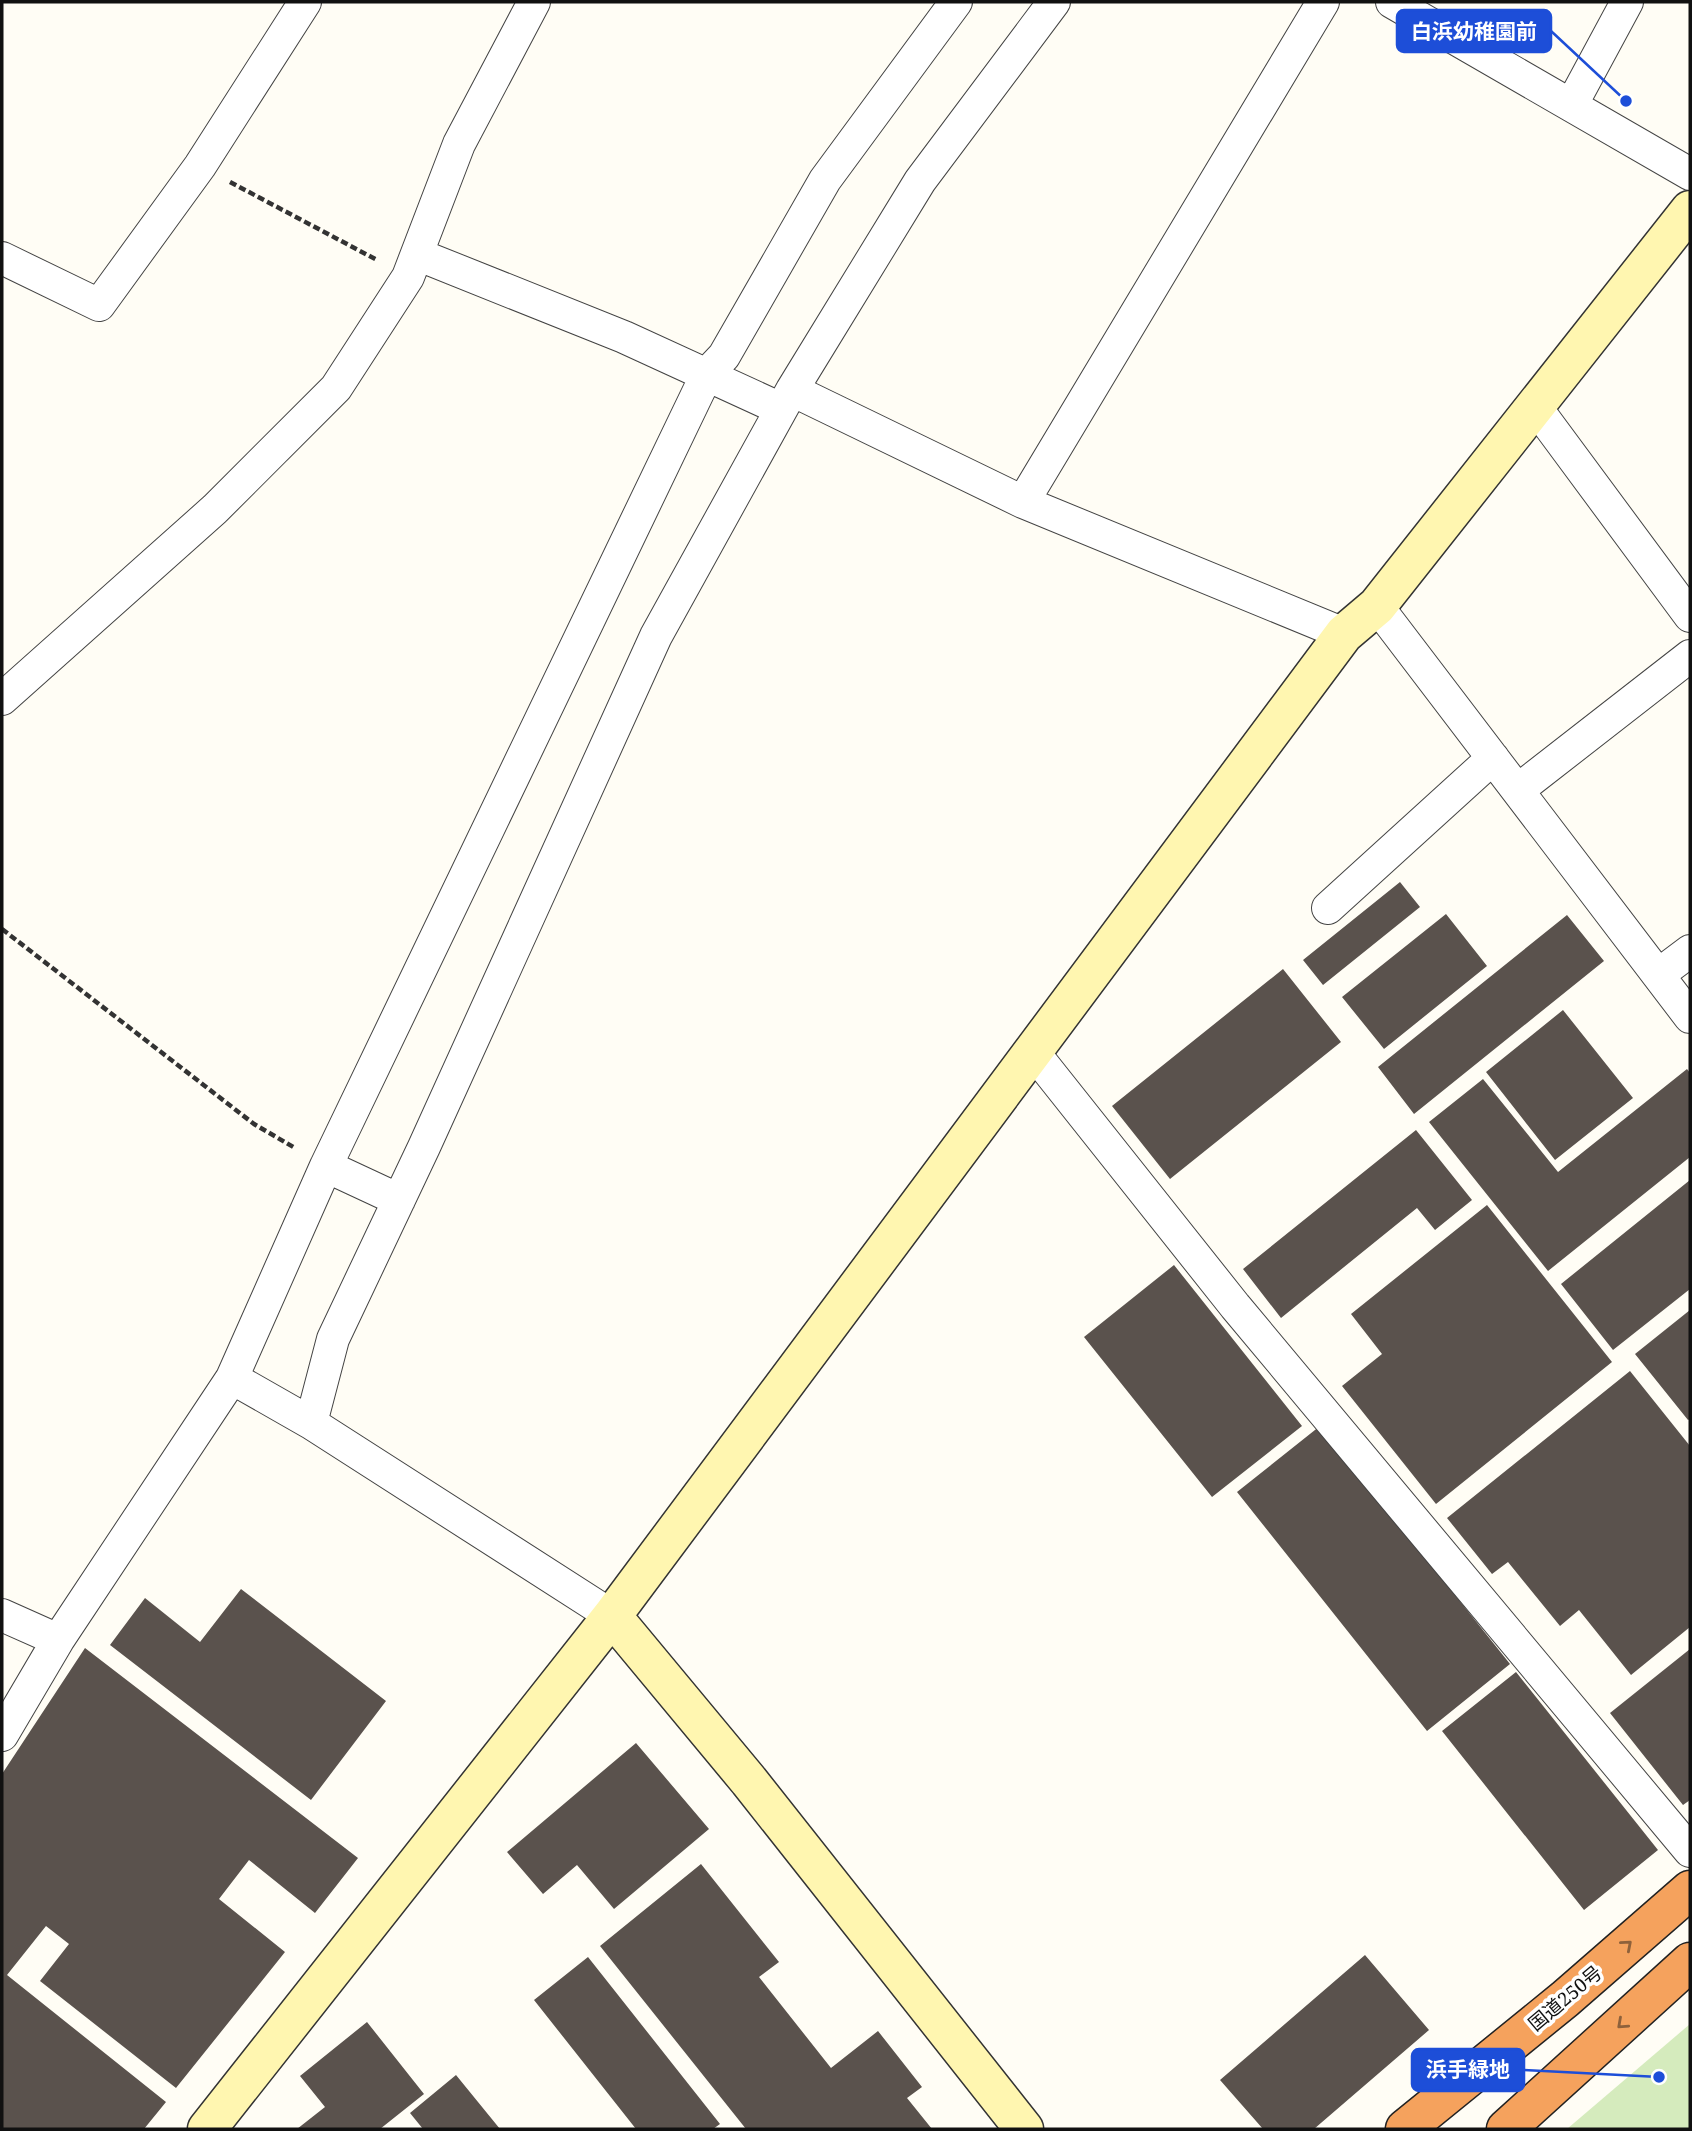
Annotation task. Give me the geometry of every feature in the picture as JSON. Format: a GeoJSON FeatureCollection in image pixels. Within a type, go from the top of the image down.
{"type":"FeatureCollection","features":[{"type":"Feature","properties":{"kind":"highway","name":"国道250号"},"geometry":{"type":"LineString","coordinates":[[1405,2129],[1565,1999],[1690,1890]]}},
{"type":"Feature","properties":{"kind":"highway"},"geometry":{"type":"LineString","coordinates":[[1506,2129],[1690,1962]]}},
{"type":"Feature","properties":{"kind":"street"},"geometry":{"type":"LineString","coordinates":[[2,258],[99,305],[200,166],[305,2]]}},
{"type":"Feature","properties":{"kind":"street"},"geometry":{"type":"LineString","coordinates":[[2,699],[215,509],[336,388],[414,266],[460,144],[534,2]]}},
{"type":"Feature","properties":{"kind":"street"},"geometry":{"type":"LineString","coordinates":[[2,1735],[58,1640],[232,1378],[326,1166],[707,374],[724,356],[825,180],[956,2]]}},
{"type":"Feature","properties":{"kind":"street"},"geometry":{"type":"LineString","coordinates":[[311,1423],[333,1339],[656,636],[786,399],[920,181],[1054,2]]}},
{"type":"Feature","properties":{"kind":"street"},"geometry":{"type":"LineString","coordinates":[[1023,502],[1323,2]]}},
{"type":"Feature","properties":{"kind":"street"},"geometry":{"type":"LineString","coordinates":[[1392,2],[1690,174]]}},
{"type":"Feature","properties":{"kind":"street"},"geometry":{"type":"LineString","coordinates":[[1572,104],[1627,2]]}},
{"type":"Feature","properties":{"kind":"street"},"geometry":{"type":"LineString","coordinates":[[207,2129],[612,1616],[1345,634],[1377,606],[1690,210]]}},
{"type":"Feature","properties":{"kind":"street"},"geometry":{"type":"LineString","coordinates":[[414,266],[707,374],[786,399],[1023,502],[1345,634]]}},
{"type":"Feature","properties":{"kind":"street"},"geometry":{"type":"LineString","coordinates":[[1534,405],[1690,616]]}},
{"type":"Feature","properties":{"kind":"street"},"geometry":{"type":"LineString","coordinates":[[1377,606],[1690,1017]]}},
{"type":"Feature","properties":{"kind":"street"},"geometry":{"type":"LineString","coordinates":[[1518,790],[1690,656]]}},
{"type":"Feature","properties":{"kind":"street"},"geometry":{"type":"LineString","coordinates":[[1328,908],[1493,758]]}},
{"type":"Feature","properties":{"kind":"street"},"geometry":{"type":"LineString","coordinates":[[1658,975],[1690,951]]}},
{"type":"Feature","properties":{"kind":"street"},"geometry":{"type":"LineString","coordinates":[[1034,1053],[1235,1306],[1690,1851]]}},
{"type":"Feature","properties":{"kind":"street"},"geometry":{"type":"LineString","coordinates":[[326,1166],[399,1200]]}},
{"type":"Feature","properties":{"kind":"street"},"geometry":{"type":"LineString","coordinates":[[232,1378],[311,1423],[612,1616],[749,1781],[1024,2129]]}},
{"type":"Feature","properties":{"kind":"street"},"geometry":{"type":"LineString","coordinates":[[2,1615],[58,1640]]}},
{"type":"Feature","properties":{"kind":"path"},"geometry":{"type":"LineString","coordinates":[[200,166],[414,266]]}},
{"type":"Feature","properties":{"kind":"path"},"geometry":{"type":"LineString","coordinates":[[2,929],[254,1124],[326,1166]]}},
{"type":"Feature","properties":{"kind":"green space"},"geometry":{"type":"Polygon","coordinates":[[[1690,2024],[1690,2129],[1567,2129],[1690,2024]]]}},
{"type":"Feature","properties":{"kind":"building"},"geometry":{"type":"Polygon","coordinates":[[[1400,882],[1420,907],[1323,985],[1303,960],[1400,882]]]}},
{"type":"Feature","properties":{"kind":"building"},"geometry":{"type":"Polygon","coordinates":[[[1446,914],[1487,966],[1384,1049],[1342,997],[1446,914]]]}},
{"type":"Feature","properties":{"kind":"building"},"geometry":{"type":"Polygon","coordinates":[[[1567,915],[1604,961],[1414,1114],[1378,1067],[1567,915]]]}},
{"type":"Feature","properties":{"kind":"building"},"geometry":{"type":"Polygon","coordinates":[[[1283,969],[1341,1042],[1170,1179],[1112,1106],[1283,969]]]}},
{"type":"Feature","properties":{"kind":"building"},"geometry":{"type":"Polygon","coordinates":[[[1563,1010],[1633,1098],[1555,1160],[1486,1072],[1563,1010]]]}},
{"type":"Feature","properties":{"kind":"building"},"geometry":{"type":"Polygon","coordinates":[[[1687,1069],[1690,1073],[1690,1157],[1548,1271],[1429,1122],[1483,1079],[1558,1172],[1687,1069]]]}},
{"type":"Feature","properties":{"kind":"building"},"geometry":{"type":"Polygon","coordinates":[[[1416,1130],[1472,1200],[1435,1230],[1417,1208],[1281,1318],[1243,1269],[1416,1130]]]}},
{"type":"Feature","properties":{"kind":"building"},"geometry":{"type":"Polygon","coordinates":[[[1690,1180],[1690,1289],[1613,1350],[1561,1284],[1690,1180]]]}},
{"type":"Feature","properties":{"kind":"building"},"geometry":{"type":"Polygon","coordinates":[[[1487,1205],[1612,1362],[1436,1504],[1342,1386],[1382,1354],[1351,1314],[1487,1205]]]}},
{"type":"Feature","properties":{"kind":"building"},"geometry":{"type":"Polygon","coordinates":[[[1174,1265],[1302,1426],[1212,1497],[1084,1337],[1174,1265]]]}},
{"type":"Feature","properties":{"kind":"building"},"geometry":{"type":"Polygon","coordinates":[[[1690,1310],[1690,1419],[1688,1420],[1635,1354],[1690,1310]]]}},
{"type":"Feature","properties":{"kind":"building"},"geometry":{"type":"Polygon","coordinates":[[[1630,1371],[1690,1446],[1690,1627],[1631,1675],[1579,1610],[1560,1626],[1508,1562],[1492,1574],[1447,1518],[1630,1371]]]}},
{"type":"Feature","properties":{"kind":"building"},"geometry":{"type":"Polygon","coordinates":[[[1320,1426],[1510,1664],[1427,1731],[1237,1492],[1320,1426]]]}},
{"type":"Feature","properties":{"kind":"building"},"geometry":{"type":"Polygon","coordinates":[[[241,1589],[386,1701],[311,1800],[110,1645],[145,1598],[200,1642],[241,1589]]]}},
{"type":"Feature","properties":{"kind":"building"},"geometry":{"type":"Polygon","coordinates":[[[85,1648],[358,1858],[315,1913],[249,1860],[219,1899],[285,1952],[176,2088],[40,1981],[69,1944],[46,1926],[7,1975],[166,2102],[144,2129],[2,2129],[2,1774],[85,1648]]]}},
{"type":"Feature","properties":{"kind":"building"},"geometry":{"type":"Polygon","coordinates":[[[1690,1649],[1690,1800],[1683,1805],[1610,1713],[1690,1649]]]}},
{"type":"Feature","properties":{"kind":"building"},"geometry":{"type":"Polygon","coordinates":[[[1516,1672],[1658,1850],[1584,1910],[1442,1731],[1516,1672]]]}},
{"type":"Feature","properties":{"kind":"building"},"geometry":{"type":"Polygon","coordinates":[[[636,1743],[709,1829],[614,1909],[577,1865],[543,1894],[507,1852],[636,1743]]]}},
{"type":"Feature","properties":{"kind":"building"},"geometry":{"type":"Polygon","coordinates":[[[701,1864],[779,1962],[759,1977],[831,2068],[878,2031],[922,2087],[907,2098],[932,2129],[746,2129],[600,1946],[701,1864]]]}},
{"type":"Feature","properties":{"kind":"building"},"geometry":{"type":"Polygon","coordinates":[[[1365,1955],[1429,2030],[1314,2129],[1263,2129],[1220,2080],[1365,1955]]]}},
{"type":"Feature","properties":{"kind":"building"},"geometry":{"type":"Polygon","coordinates":[[[588,1957],[720,2124],[713,2129],[636,2129],[534,2000],[588,1957]]]}},
{"type":"Feature","properties":{"kind":"building"},"geometry":{"type":"Polygon","coordinates":[[[367,2022],[424,2094],[380,2129],[297,2129],[325,2107],[300,2076],[367,2022]]]}},
{"type":"Feature","properties":{"kind":"building"},"geometry":{"type":"Polygon","coordinates":[[[456,2075],[500,2129],[423,2129],[410,2113],[456,2075]]]}},
{"type":"Feature","properties":{"kind":"place","name":"白浜幼稚園前"},"geometry":{"type":"Point","coordinates":[1626,101]}},
{"type":"Feature","properties":{"kind":"place","name":"浜手緑地"},"geometry":{"type":"Point","coordinates":[1659,2077]}}]}
